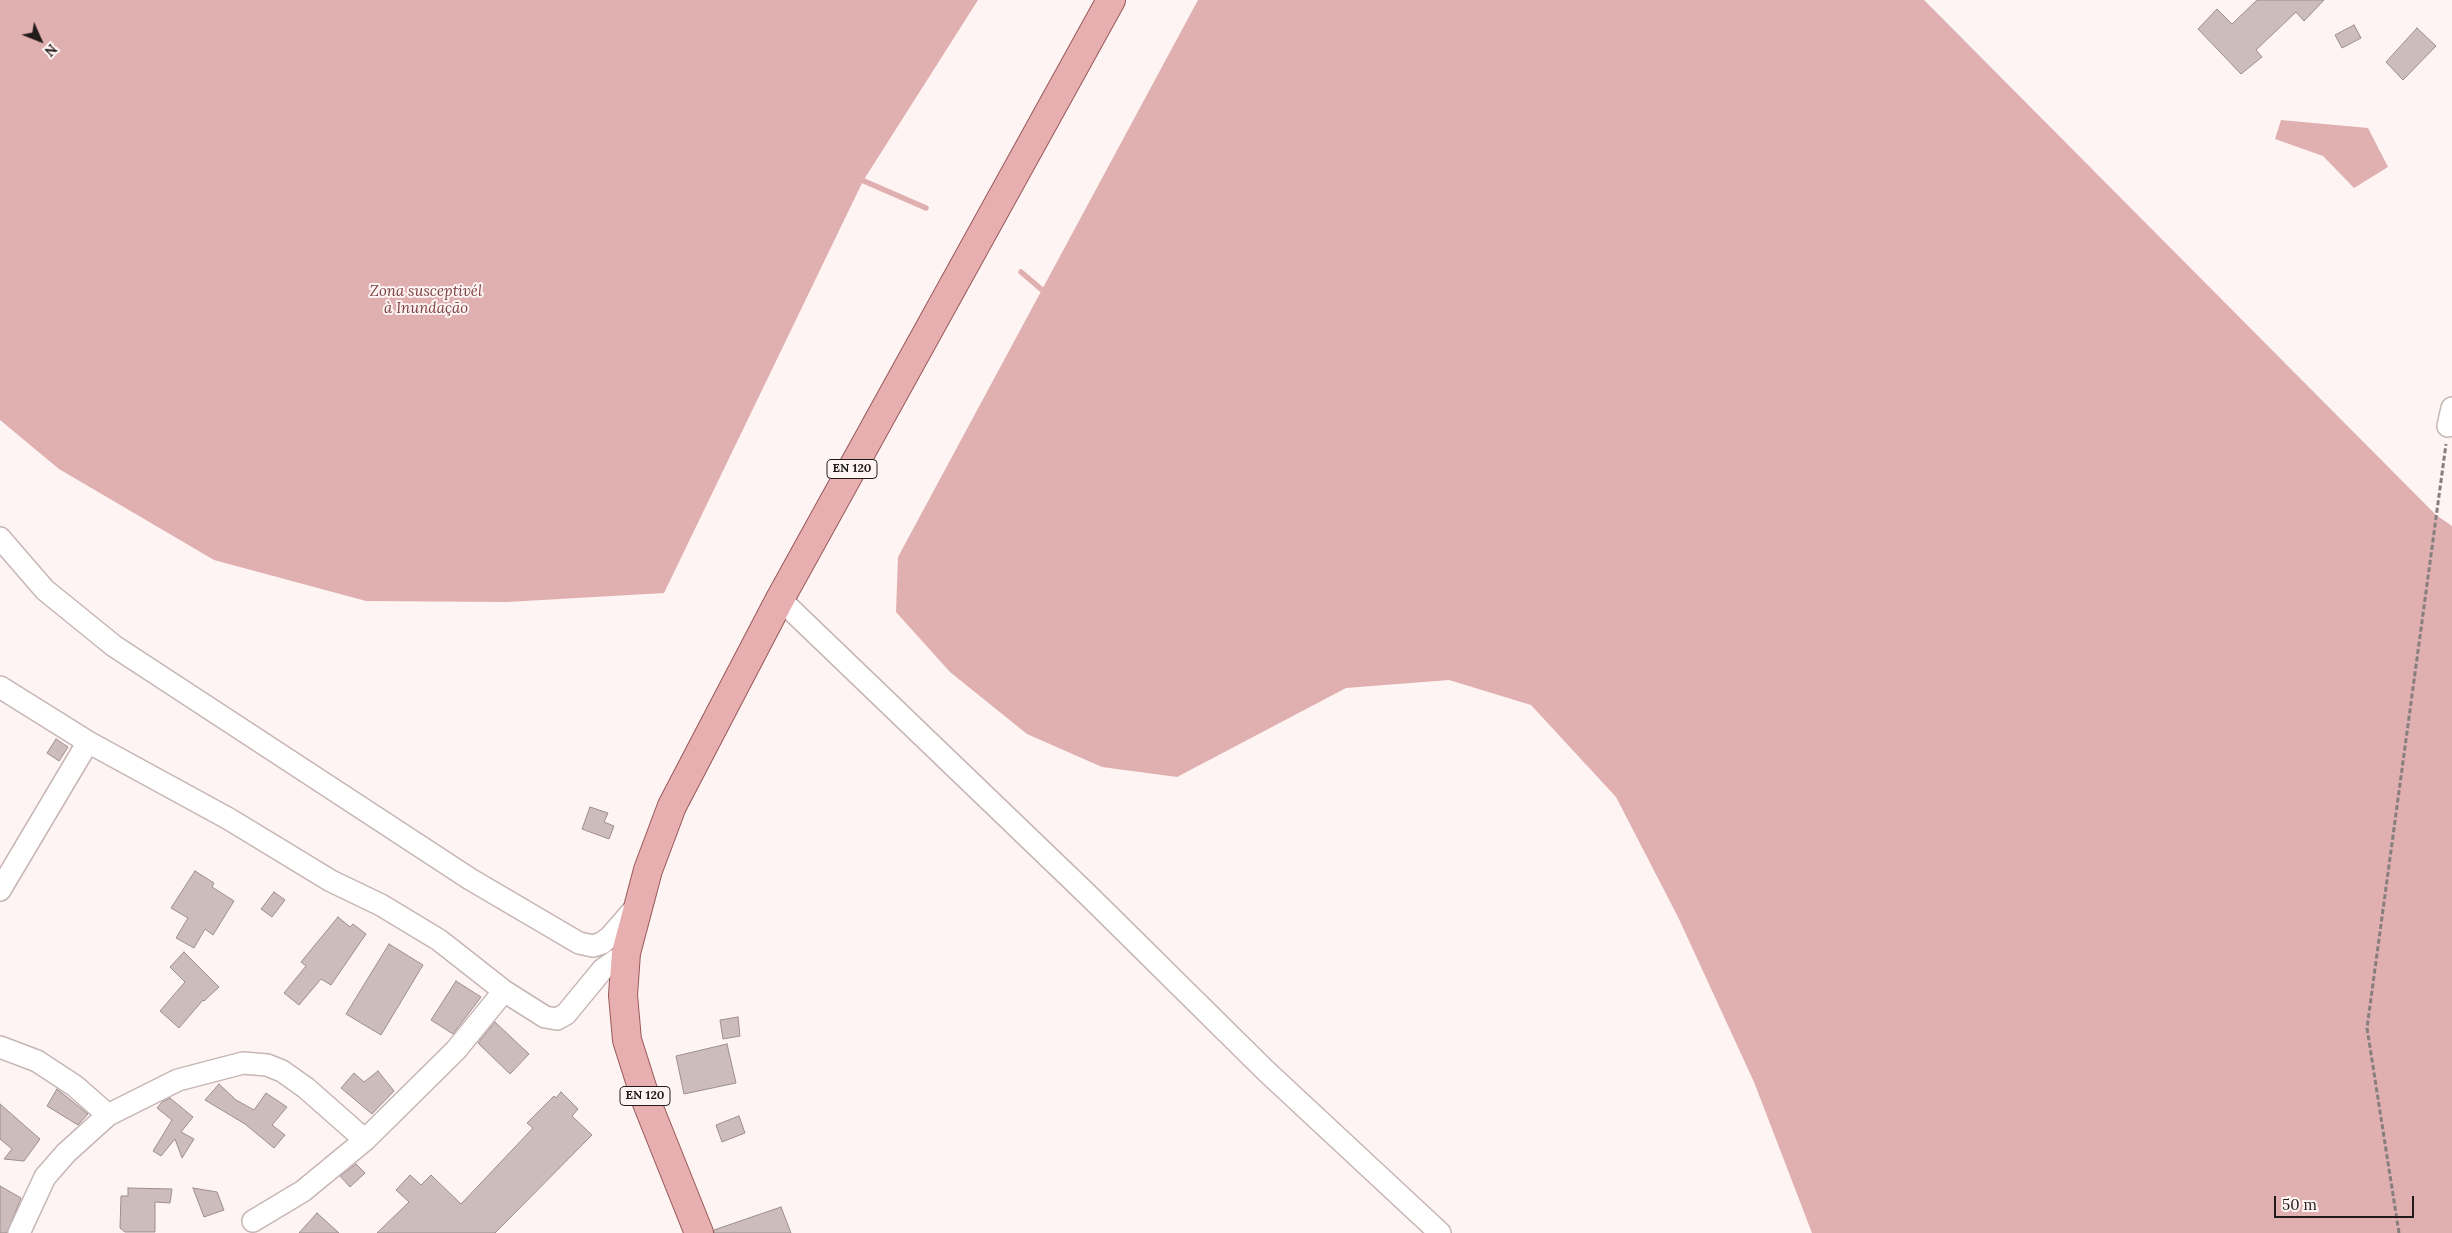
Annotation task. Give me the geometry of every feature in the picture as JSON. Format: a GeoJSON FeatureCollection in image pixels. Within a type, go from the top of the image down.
{"type":"FeatureCollection","features":[{"type":"Feature","properties":{"kind":"main road","name":"EN 120"},"geometry":{"type":"LineString","coordinates":[[699,1233],[647,1102],[627,1040],[623,995],[626,952],[648,870],[672,806],[780,599],[1111,0]]}},
{"type":"Feature","properties":{"kind":"street"},"geometry":{"type":"LineString","coordinates":[[0,538],[45,590],[114,646],[470,879],[579,943],[593,946],[610,938],[637,906]]}},
{"type":"Feature","properties":{"kind":"street"},"geometry":{"type":"LineString","coordinates":[[780,599],[1088,895],[1265,1070],[1440,1233]]}},
{"type":"Feature","properties":{"kind":"street"},"geometry":{"type":"LineString","coordinates":[[0,687],[88,742],[229,819],[331,881],[381,905],[439,940],[504,990],[545,1017],[557,1019],[566,1014],[603,969],[626,952]]}},
{"type":"Feature","properties":{"kind":"street"},"geometry":{"type":"LineString","coordinates":[[0,890],[88,742]]}},
{"type":"Feature","properties":{"kind":"street"},"geometry":{"type":"LineString","coordinates":[[253,1221],[303,1191],[365,1140],[456,1050],[504,990]]}},
{"type":"Feature","properties":{"kind":"street"},"geometry":{"type":"LineString","coordinates":[[0,1047],[37,1061],[75,1086],[108,1115]]}},
{"type":"Feature","properties":{"kind":"street"},"geometry":{"type":"LineString","coordinates":[[19,1233],[45,1177],[66,1153],[108,1115],[178,1080],[243,1064],[267,1065],[282,1071],[306,1088],[365,1140]]}},
{"type":"Feature","properties":{"kind":"path"},"geometry":{"type":"LineString","coordinates":[[2399,1233],[2367,1028],[2450,417]]}},
{"type":"Feature","properties":{"kind":"water","name":"Zona susceptivél à Inundação"},"geometry":{"type":"Polygon","coordinates":[[[0,0],[978,0],[863,181],[664,593],[507,602],[366,601],[214,560],[59,469],[0,420],[0,0]]]}},
{"type":"Feature","properties":{"kind":"water"},"geometry":{"type":"Polygon","coordinates":[[[1198,0],[1924,0],[2436,515],[2452,526],[2452,1233],[1812,1233],[1754,1082],[1678,917],[1616,797],[1531,705],[1449,680],[1346,688],[1177,777],[1102,767],[1027,734],[950,672],[896,612],[898,557],[1198,0]]]}},
{"type":"Feature","properties":{"kind":"water"},"geometry":{"type":"Polygon","coordinates":[[[2281,120],[2368,128],[2388,167],[2354,188],[2323,156],[2275,139],[2281,120]]]}},
{"type":"Feature","properties":{"kind":"building"},"geometry":{"type":"Polygon","coordinates":[[[2257,0],[2324,0],[2304,21],[2296,12],[2256,50],[2262,57],[2241,74],[2198,29],[2217,9],[2232,24],[2257,0]]]}},
{"type":"Feature","properties":{"kind":"building"},"geometry":{"type":"Polygon","coordinates":[[[2354,25],[2361,38],[2342,48],[2335,35],[2354,25]]]}},
{"type":"Feature","properties":{"kind":"building"},"geometry":{"type":"Polygon","coordinates":[[[2417,28],[2436,46],[2403,80],[2386,62],[2417,28]]]}},
{"type":"Feature","properties":{"kind":"building"},"geometry":{"type":"Polygon","coordinates":[[[56,739],[68,747],[59,761],[47,753],[56,739]]]}},
{"type":"Feature","properties":{"kind":"building"},"geometry":{"type":"Polygon","coordinates":[[[590,807],[608,813],[604,822],[614,826],[609,839],[582,829],[590,807]]]}},
{"type":"Feature","properties":{"kind":"building"},"geometry":{"type":"Polygon","coordinates":[[[195,871],[214,883],[212,887],[234,901],[213,935],[205,929],[194,948],[176,938],[188,918],[171,908],[195,871]]]}},
{"type":"Feature","properties":{"kind":"building"},"geometry":{"type":"Polygon","coordinates":[[[274,892],[285,900],[272,917],[261,909],[274,892]]]}},
{"type":"Feature","properties":{"kind":"building"},"geometry":{"type":"Polygon","coordinates":[[[338,917],[350,927],[353,924],[366,934],[331,985],[321,979],[299,1005],[284,993],[306,966],[301,962],[338,917]]]}},
{"type":"Feature","properties":{"kind":"building"},"geometry":{"type":"Polygon","coordinates":[[[389,944],[423,965],[381,1035],[346,1014],[389,944]]]}},
{"type":"Feature","properties":{"kind":"building"},"geometry":{"type":"Polygon","coordinates":[[[184,952],[219,987],[203,1000],[179,1028],[160,1011],[185,982],[170,967],[184,952]]]}},
{"type":"Feature","properties":{"kind":"building"},"geometry":{"type":"Polygon","coordinates":[[[456,981],[481,997],[453,1034],[431,1020],[456,981]]]}},
{"type":"Feature","properties":{"kind":"building"},"geometry":{"type":"Polygon","coordinates":[[[738,1017],[740,1036],[723,1039],[720,1020],[738,1017]]]}},
{"type":"Feature","properties":{"kind":"building"},"geometry":{"type":"Polygon","coordinates":[[[495,1022],[529,1054],[510,1074],[478,1043],[495,1022]]]}},
{"type":"Feature","properties":{"kind":"building"},"geometry":{"type":"Polygon","coordinates":[[[727,1044],[736,1083],[684,1094],[676,1056],[727,1044]]]}},
{"type":"Feature","properties":{"kind":"building"},"geometry":{"type":"Polygon","coordinates":[[[378,1071],[394,1091],[372,1114],[341,1088],[354,1073],[364,1082],[378,1071]]]}},
{"type":"Feature","properties":{"kind":"building"},"geometry":{"type":"Polygon","coordinates":[[[219,1084],[236,1100],[254,1110],[266,1093],[287,1107],[272,1125],[285,1135],[274,1148],[245,1124],[205,1100],[219,1084]]]}},
{"type":"Feature","properties":{"kind":"building"},"geometry":{"type":"Polygon","coordinates":[[[57,1089],[88,1114],[78,1125],[47,1106],[57,1089]]]}},
{"type":"Feature","properties":{"kind":"building"},"geometry":{"type":"Polygon","coordinates":[[[561,1092],[578,1109],[572,1116],[592,1135],[495,1233],[377,1233],[409,1202],[396,1190],[410,1175],[421,1185],[431,1175],[461,1204],[533,1128],[527,1123],[554,1096],[556,1098],[561,1092]]]}},
{"type":"Feature","properties":{"kind":"building"},"geometry":{"type":"Polygon","coordinates":[[[170,1098],[193,1117],[181,1132],[194,1139],[182,1158],[175,1139],[161,1156],[153,1151],[172,1120],[157,1108],[162,1102],[170,1098]]]}},
{"type":"Feature","properties":{"kind":"building"},"geometry":{"type":"Polygon","coordinates":[[[0,1104],[40,1139],[24,1161],[4,1159],[12,1149],[0,1139],[0,1104]]]}},
{"type":"Feature","properties":{"kind":"building"},"geometry":{"type":"Polygon","coordinates":[[[739,1116],[745,1133],[722,1142],[716,1125],[739,1116]]]}},
{"type":"Feature","properties":{"kind":"building"},"geometry":{"type":"Polygon","coordinates":[[[356,1164],[365,1173],[350,1187],[340,1176],[356,1164]]]}},
{"type":"Feature","properties":{"kind":"building"},"geometry":{"type":"Polygon","coordinates":[[[0,1186],[21,1198],[7,1233],[0,1233],[0,1186]]]}},
{"type":"Feature","properties":{"kind":"building"},"geometry":{"type":"Polygon","coordinates":[[[128,1188],[172,1189],[170,1203],[155,1202],[155,1232],[125,1232],[120,1228],[121,1196],[128,1196],[128,1188]]]}},
{"type":"Feature","properties":{"kind":"building"},"geometry":{"type":"Polygon","coordinates":[[[193,1188],[217,1192],[224,1210],[204,1217],[193,1188]]]}},
{"type":"Feature","properties":{"kind":"building"},"geometry":{"type":"Polygon","coordinates":[[[781,1207],[791,1233],[714,1233],[714,1230],[781,1207]]]}},
{"type":"Feature","properties":{"kind":"building"},"geometry":{"type":"Polygon","coordinates":[[[317,1213],[339,1233],[299,1233],[317,1213]]]}},
{"type":"Feature","properties":{"kind":"waterway"},"geometry":{"type":"LineString","coordinates":[[857,178],[926,208]]}},
{"type":"Feature","properties":{"kind":"waterway"},"geometry":{"type":"LineString","coordinates":[[1021,272],[1048,295]]}}]}
